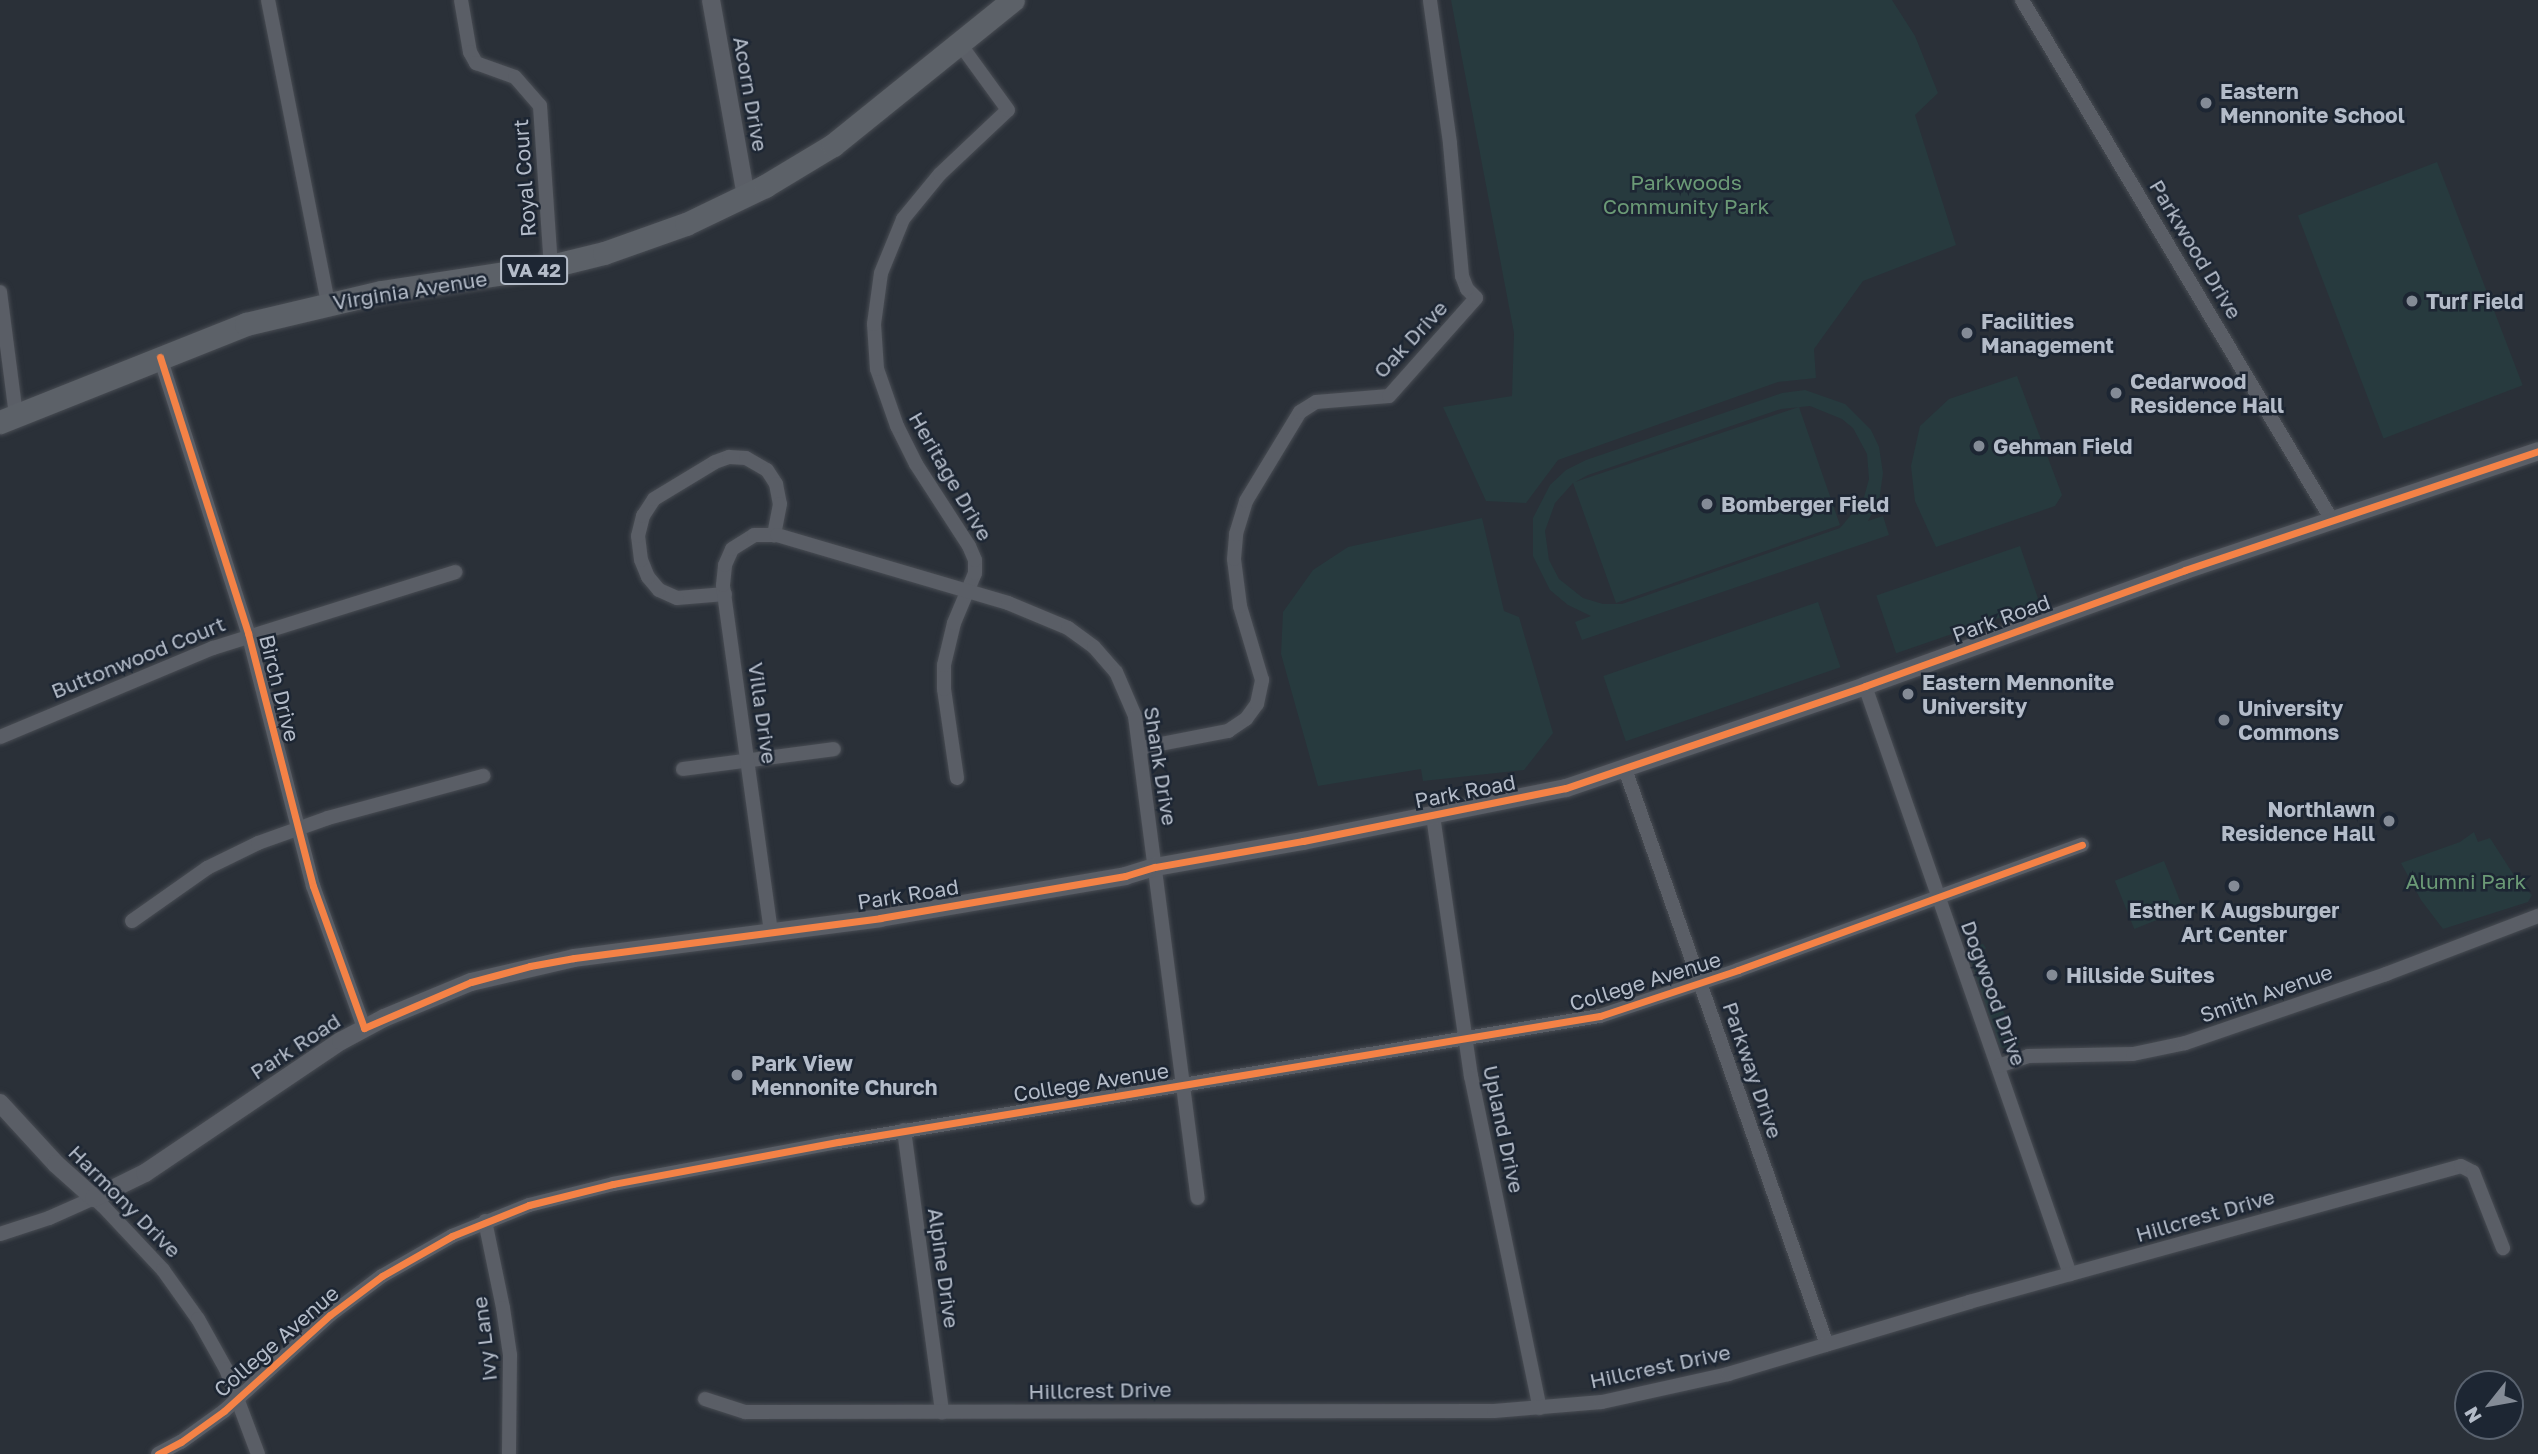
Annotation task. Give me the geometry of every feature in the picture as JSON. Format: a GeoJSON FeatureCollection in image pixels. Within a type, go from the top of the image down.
{"type":"FeatureCollection","features":[{"type":"Feature","properties":{"kind":"main road","name":"Virginia Avenue"},"geometry":{"type":"LineString","coordinates":[[8,418],[246,324],[328,303],[551,266],[656,236],[746,196],[833,145],[1013,0]]}},
{"type":"Feature","properties":{"kind":"street"},"geometry":{"type":"LineString","coordinates":[[268,0],[328,303]]}},
{"type":"Feature","properties":{"kind":"street","name":"Royal Court"},"geometry":{"type":"LineString","coordinates":[[461,0],[470,52],[476,63],[515,77],[540,106],[551,266]]}},
{"type":"Feature","properties":{"kind":"street","name":"Acorn Drive"},"geometry":{"type":"LineString","coordinates":[[711,0],[746,196]]}},
{"type":"Feature","properties":{"kind":"street","name":"Oak Drive"},"geometry":{"type":"LineString","coordinates":[[1140,748],[1223,733],[1240,724],[1257,704],[1262,680],[1238,597],[1234,559],[1236,534],[1246,501],[1300,412],[1314,403],[1389,396],[1476,299],[1467,289],[1462,276],[1450,144],[1430,0]]}},
{"type":"Feature","properties":{"kind":"street","name":"Parkwood Drive"},"geometry":{"type":"LineString","coordinates":[[2022,0],[2332,520]]}},
{"type":"Feature","properties":{"kind":"street","name":"Heritage Drive"},"geometry":{"type":"LineString","coordinates":[[957,778],[944,673],[954,623],[975,573],[974,555],[916,464],[897,426],[877,369],[874,324],[881,273],[903,219],[940,174],[1008,110],[960,44]]}},
{"type":"Feature","properties":{"kind":"street"},"geometry":{"type":"LineString","coordinates":[[0,292],[8,418]]}},
{"type":"Feature","properties":{"kind":"street","name":"Birch Drive"},"geometry":{"type":"LineString","coordinates":[[160,357],[248,635],[313,886],[364,1028]]}},
{"type":"Feature","properties":{"kind":"street","name":"Park Road"},"geometry":{"type":"LineString","coordinates":[[0,1234],[49,1218],[145,1173],[309,1061],[364,1028],[459,986],[530,966],[880,918],[1125,876],[1154,867],[1537,795],[1625,769],[2332,520],[2538,451]]}},
{"type":"Feature","properties":{"kind":"street"},"geometry":{"type":"LineString","coordinates":[[725,594],[685,598],[670,596],[654,585],[645,571],[639,544],[640,522],[650,504],[665,490],[715,461],[729,457],[746,458],[767,470],[776,484],[780,504],[774,535]]}},
{"type":"Feature","properties":{"kind":"street","name":"Villa Drive"},"geometry":{"type":"LineString","coordinates":[[771,932],[724,570],[732,549],[754,535],[774,535]]}},
{"type":"Feature","properties":{"kind":"street","name":"Shank Drive"},"geometry":{"type":"LineString","coordinates":[[774,535],[1054,620],[1094,647],[1125,687],[1135,716],[1140,748],[1198,1198]]}},
{"type":"Feature","properties":{"kind":"street","name":"Buttonwood Court"},"geometry":{"type":"LineString","coordinates":[[0,737],[144,675],[248,635],[455,572]]}},
{"type":"Feature","properties":{"kind":"street","name":"Dogwood Drive"},"geometry":{"type":"LineString","coordinates":[[1865,686],[2070,1274]]}},
{"type":"Feature","properties":{"kind":"street"},"geometry":{"type":"LineString","coordinates":[[683,769],[834,750]]}},
{"type":"Feature","properties":{"kind":"street","name":"Parkway Drive"},"geometry":{"type":"LineString","coordinates":[[1625,769],[1827,1345]]}},
{"type":"Feature","properties":{"kind":"street"},"geometry":{"type":"LineString","coordinates":[[132,921],[207,868],[258,843],[483,776]]}},
{"type":"Feature","properties":{"kind":"street","name":"Upland Drive"},"geometry":{"type":"LineString","coordinates":[[1433,816],[1465,1040],[1540,1408]]}},
{"type":"Feature","properties":{"kind":"street","name":"College Avenue"},"geometry":{"type":"LineString","coordinates":[[158,1454],[181,1442],[237,1399],[360,1292],[430,1247],[485,1221],[537,1202],[613,1184],[904,1130],[1600,1016],[1700,983],[2082,845]]}},
{"type":"Feature","properties":{"kind":"street","name":"Smith Avenue"},"geometry":{"type":"LineString","coordinates":[[1998,1066],[2028,1056],[2133,1054],[2185,1043],[2386,974],[2538,916]]}},
{"type":"Feature","properties":{"kind":"street","name":"Harmony Drive"},"geometry":{"type":"LineString","coordinates":[[0,1103],[56,1164],[128,1231],[181,1292],[226,1368],[258,1454]]}},
{"type":"Feature","properties":{"kind":"street","name":"Alpine Drive"},"geometry":{"type":"LineString","coordinates":[[904,1130],[942,1412]]}},
{"type":"Feature","properties":{"kind":"street","name":"Hillcrest Drive"},"geometry":{"type":"LineString","coordinates":[[705,1399],[746,1412],[1494,1411],[1602,1402],[1661,1391],[2461,1166],[2473,1172],[2503,1248]]}},
{"type":"Feature","properties":{"kind":"street","name":"Ivy Lane"},"geometry":{"type":"LineString","coordinates":[[485,1221],[510,1355],[509,1454]]}},
{"type":"Feature","properties":{"kind":"green space","name":"Parkwoods Community Park"},"geometry":{"type":"Polygon","coordinates":[[[1451,0],[1892,0],[1915,36],[1938,93],[1915,115],[1956,245],[1863,281],[1814,349],[1816,378],[1778,382],[1558,460],[1526,503],[1486,501],[1443,407],[1512,396],[1514,333],[1451,0]]]}},
{"type":"Feature","properties":{"kind":"green space","name":"Turf Field"},"geometry":{"type":"Polygon","coordinates":[[[2437,162],[2523,385],[2384,439],[2298,215],[2437,162]]]}},
{"type":"Feature","properties":{"kind":"green space","name":"Gehman Field"},"geometry":{"type":"Polygon","coordinates":[[[2017,376],[2062,495],[2055,506],[1936,547],[1915,501],[1911,466],[1920,426],[1949,399],[2017,376]]]}},
{"type":"Feature","properties":{"kind":"green space","name":"Bomberger Field"},"geometry":{"type":"Polygon","coordinates":[[[1805,390],[1845,404],[1871,430],[1879,447],[1883,473],[1879,501],[1868,521],[1883,516],[1889,535],[1582,640],[1575,622],[1591,616],[1568,605],[1550,590],[1533,556],[1533,518],[1550,485],[1566,470],[1586,460],[1782,393],[1805,390]],[[1810,406],[1799,407],[1840,525],[1616,603],[1573,483],[1555,503],[1545,531],[1549,560],[1559,579],[1583,598],[1603,604],[1622,604],[1840,528],[1863,501],[1869,479],[1867,454],[1853,428],[1842,419],[1810,406]],[[1798,407],[1781,409],[1588,475],[1575,482],[1798,407]]]}},
{"type":"Feature","properties":{"kind":"green space"},"geometry":{"type":"Polygon","coordinates":[[[1482,518],[1504,611],[1519,617],[1553,733],[1524,770],[1423,781],[1421,769],[1318,786],[1281,654],[1283,612],[1313,570],[1348,547],[1482,518]]]}},
{"type":"Feature","properties":{"kind":"green space"},"geometry":{"type":"Polygon","coordinates":[[[2020,546],[2040,604],[1896,653],[1876,595],[2020,546]]]}},
{"type":"Feature","properties":{"kind":"green space"},"geometry":{"type":"Polygon","coordinates":[[[1818,602],[1840,667],[1626,741],[1603,676],[1818,602]]]}},
{"type":"Feature","properties":{"kind":"green space","name":"Alumni Park"},"geometry":{"type":"Polygon","coordinates":[[[2474,832],[2478,842],[2490,838],[2517,880],[2532,895],[2528,902],[2443,929],[2421,900],[2401,863],[2460,842],[2474,832]]]}},
{"type":"Feature","properties":{"kind":"green space"},"geometry":{"type":"Polygon","coordinates":[[[2164,861],[2183,909],[2134,929],[2115,881],[2164,861]]]}},
{"type":"Feature","properties":{"kind":"green space"},"geometry":{"type":"Polygon","coordinates":[[[1983,944],[1986,948],[1982,952],[2012,1035],[2020,1041],[2017,1048],[2010,1051],[2000,1047],[1968,954],[1971,947],[1983,944]]]}},
{"type":"Feature","properties":{"kind":"cycle path"},"geometry":{"type":"LineString","coordinates":[[160,357],[248,633],[313,886],[364,1028],[471,982],[530,966],[880,918],[1125,876],[1155,867],[1303,841],[1566,788],[1865,686],[2185,570],[2538,451]]}},
{"type":"Feature","properties":{"kind":"cycle path"},"geometry":{"type":"LineString","coordinates":[[158,1454],[181,1442],[224,1411],[330,1315],[382,1276],[452,1236],[529,1205],[613,1184],[838,1142],[1600,1016],[1738,970],[2082,845]]}},
{"type":"Feature","properties":{"kind":"place","name":"Eastern Mennonite School"},"geometry":{"type":"Point","coordinates":[2206,103]}},
{"type":"Feature","properties":{"kind":"place","name":"Turf Field"},"geometry":{"type":"Point","coordinates":[2412,301]}},
{"type":"Feature","properties":{"kind":"place","name":"Facilities Management"},"geometry":{"type":"Point","coordinates":[1967,333]}},
{"type":"Feature","properties":{"kind":"place","name":"Cedarwood Residence Hall"},"geometry":{"type":"Point","coordinates":[2116,393]}},
{"type":"Feature","properties":{"kind":"place","name":"Gehman Field"},"geometry":{"type":"Point","coordinates":[1979,446]}},
{"type":"Feature","properties":{"kind":"place","name":"Bomberger Field"},"geometry":{"type":"Point","coordinates":[1707,504]}},
{"type":"Feature","properties":{"kind":"place","name":"Eastern Mennonite University"},"geometry":{"type":"Point","coordinates":[1908,694]}},
{"type":"Feature","properties":{"kind":"place","name":"University Commons"},"geometry":{"type":"Point","coordinates":[2224,720]}},
{"type":"Feature","properties":{"kind":"place","name":"Northlawn Residence Hall"},"geometry":{"type":"Point","coordinates":[2389,821]}},
{"type":"Feature","properties":{"kind":"place","name":"Esther K Augsburger Art Center"},"geometry":{"type":"Point","coordinates":[2234,886]}},
{"type":"Feature","properties":{"kind":"place","name":"Hillside Suites"},"geometry":{"type":"Point","coordinates":[2052,975]}},
{"type":"Feature","properties":{"kind":"place","name":"Park View Mennonite Church"},"geometry":{"type":"Point","coordinates":[737,1075]}}]}
